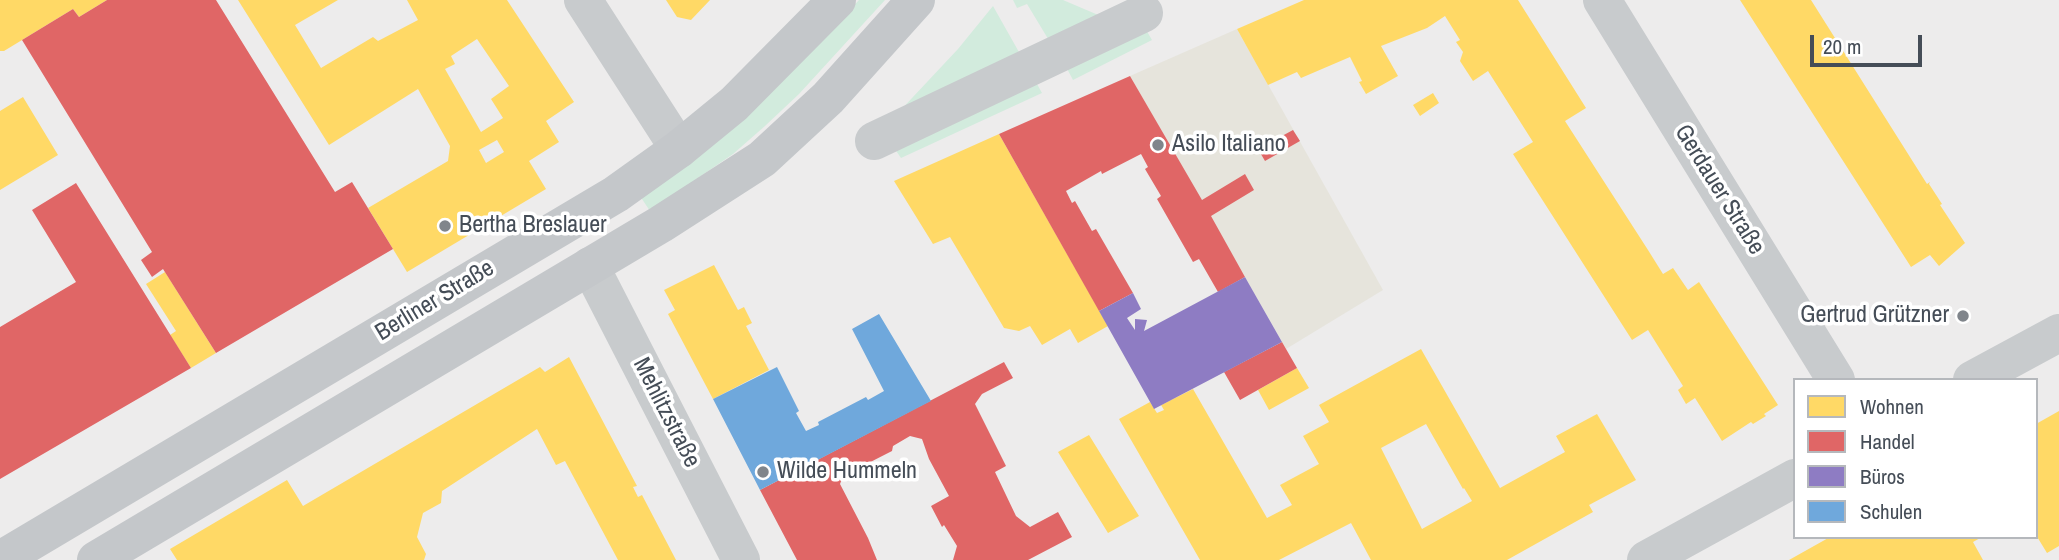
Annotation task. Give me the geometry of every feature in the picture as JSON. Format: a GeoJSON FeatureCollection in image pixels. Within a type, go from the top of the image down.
{"type":"FeatureCollection","features":[{"type":"Feature","properties":{"kind":"main road","name":"Berliner Straße"},"geometry":{"type":"LineString","coordinates":[[0,560],[616,194],[679,149],[734,104],[837,0]]}},
{"type":"Feature","properties":{"kind":"main road","name":"Berliner Straße"},"geometry":{"type":"LineString","coordinates":[[96,560],[694,204],[762,159],[828,98],[916,0]]}},
{"type":"Feature","properties":{"kind":"street"},"geometry":{"type":"LineString","coordinates":[[583,0],[679,149]]}},
{"type":"Feature","properties":{"kind":"street","name":"Gerdauer Straße"},"geometry":{"type":"LineString","coordinates":[[1602,0],[1835,378]]}},
{"type":"Feature","properties":{"kind":"street"},"geometry":{"type":"LineString","coordinates":[[874,141],[1144,13]]}},
{"type":"Feature","properties":{"kind":"street","name":"Mehlitzstraße"},"geometry":{"type":"LineString","coordinates":[[590,266],[741,560]]}},
{"type":"Feature","properties":{"kind":"street"},"geometry":{"type":"LineString","coordinates":[[1976,378],[2059,333]]}},
{"type":"Feature","properties":{"kind":"street"},"geometry":{"type":"LineString","coordinates":[[1646,560],[1793,479]]}},
{"type":"Feature","properties":{"kind":"shaded area"},"geometry":{"type":"Polygon","coordinates":[[[1237,29],[1383,290],[1286,349],[1130,76],[1237,29]]]}},
{"type":"Feature","properties":{"kind":"green space"},"geometry":{"type":"Polygon","coordinates":[[[859,0],[885,0],[799,94],[765,126],[733,154],[650,211],[640,196],[818,44],[859,0]]]}},
{"type":"Feature","properties":{"kind":"green space"},"geometry":{"type":"Polygon","coordinates":[[[1013,0],[1063,0],[1110,20],[1053,47],[1027,4],[1017,8],[1013,0]]]}},
{"type":"Feature","properties":{"kind":"green space"},"geometry":{"type":"Polygon","coordinates":[[[993,6],[1024,61],[882,130],[958,49],[993,6]]]}},
{"type":"Feature","properties":{"kind":"green space"},"geometry":{"type":"Polygon","coordinates":[[[1145,28],[1152,40],[1073,80],[1064,63],[1145,28]]]}},
{"type":"Feature","properties":{"kind":"green space"},"geometry":{"type":"Polygon","coordinates":[[[1032,75],[1042,93],[901,158],[890,142],[1032,75]]]}},
{"type":"Feature","properties":{"kind":"building: Wohnen"},"geometry":{"type":"Polygon","coordinates":[[[0,0],[107,0],[79,17],[73,9],[0,51],[0,0]]]}},
{"type":"Feature","properties":{"kind":"building: Wohnen"},"geometry":{"type":"Polygon","coordinates":[[[238,0],[338,0],[295,25],[321,68],[373,37],[378,41],[418,20],[407,0],[507,0],[574,102],[546,121],[559,142],[529,161],[546,189],[407,272],[368,208],[448,161],[450,146],[418,89],[329,145],[238,0]],[[477,39],[451,56],[455,64],[445,69],[481,132],[503,118],[491,99],[509,86],[477,39]],[[497,140],[479,150],[486,163],[504,152],[497,140]]]}},
{"type":"Feature","properties":{"kind":"building: Wohnen"},"geometry":{"type":"Polygon","coordinates":[[[666,0],[710,0],[691,20],[677,17],[666,0]]]}},
{"type":"Feature","properties":{"kind":"building: Wohnen"},"geometry":{"type":"Polygon","coordinates":[[[1304,0],[1518,0],[1586,108],[1565,121],[1663,274],[1673,268],[1688,290],[1699,282],[1778,405],[1764,414],[1766,416],[1753,424],[1751,422],[1722,441],[1695,398],[1686,404],[1678,390],[1683,386],[1648,330],[1632,340],[1513,154],[1533,142],[1488,71],[1473,81],[1460,61],[1463,52],[1456,42],[1460,40],[1445,16],[1427,28],[1381,46],[1398,76],[1366,94],[1350,57],[1301,78],[1297,72],[1268,85],[1237,29],[1304,0]]]}},
{"type":"Feature","properties":{"kind":"building: Wohnen"},"geometry":{"type":"Polygon","coordinates":[[[1740,0],[1811,0],[1927,184],[1930,182],[1942,204],[1940,205],[1965,243],[1939,266],[1930,255],[1911,267],[1740,0]]]}},
{"type":"Feature","properties":{"kind":"building: Wohnen"},"geometry":{"type":"Polygon","coordinates":[[[1433,93],[1439,103],[1420,116],[1413,105],[1433,93]]]}},
{"type":"Feature","properties":{"kind":"building: Wohnen"},"geometry":{"type":"Polygon","coordinates":[[[23,97],[58,155],[0,190],[0,111],[23,97]]]}},
{"type":"Feature","properties":{"kind":"building: Wohnen"},"geometry":{"type":"Polygon","coordinates":[[[999,134],[1108,326],[1078,343],[1070,329],[1042,345],[1030,326],[1019,331],[1004,328],[950,237],[933,244],[894,181],[999,134]]]}},
{"type":"Feature","properties":{"kind":"building: Wohnen"},"geometry":{"type":"Polygon","coordinates":[[[714,265],[738,310],[744,307],[752,323],[746,326],[769,370],[713,399],[668,314],[675,310],[664,290],[714,265]]]}},
{"type":"Feature","properties":{"kind":"building: Wohnen"},"geometry":{"type":"Polygon","coordinates":[[[165,272],[216,353],[191,368],[170,335],[176,331],[146,284],[165,272]]]}},
{"type":"Feature","properties":{"kind":"building: Wohnen"},"geometry":{"type":"Polygon","coordinates":[[[1421,349],[1500,488],[1565,452],[1556,436],[1597,414],[1636,480],[1589,505],[1593,512],[1507,560],[1371,560],[1351,523],[1279,560],[1200,560],[1119,419],[1150,402],[1157,413],[1164,410],[1161,405],[1193,389],[1267,518],[1292,505],[1280,485],[1319,464],[1303,436],[1329,422],[1319,405],[1421,349]],[[1426,424],[1381,448],[1422,529],[1472,501],[1426,424]]]}},
{"type":"Feature","properties":{"kind":"building: Wohnen"},"geometry":{"type":"Polygon","coordinates":[[[569,357],[637,486],[633,487],[638,497],[642,495],[676,560],[618,560],[565,461],[556,465],[537,429],[442,491],[441,503],[423,513],[417,537],[426,554],[424,560],[177,560],[170,549],[287,480],[303,506],[540,367],[545,372],[569,357]]]}},
{"type":"Feature","properties":{"kind":"building: Wohnen"},"geometry":{"type":"Polygon","coordinates":[[[1297,368],[1309,388],[1269,410],[1258,390],[1297,368]]]}},
{"type":"Feature","properties":{"kind":"building: Wohnen"},"geometry":{"type":"Polygon","coordinates":[[[2059,411],[2059,546],[2047,553],[2038,538],[2038,423],[2059,411]]]}},
{"type":"Feature","properties":{"kind":"building: Wohnen"},"geometry":{"type":"Polygon","coordinates":[[[1089,435],[1139,516],[1108,533],[1058,452],[1089,435]]]}},
{"type":"Feature","properties":{"kind":"building: Wohnen"},"geometry":{"type":"Polygon","coordinates":[[[1826,539],[1978,539],[1973,542],[1983,560],[1789,560],[1826,539]]]}},
{"type":"Feature","properties":{"kind":"building: Handel"},"geometry":{"type":"Polygon","coordinates":[[[107,0],[216,0],[335,192],[352,182],[393,249],[216,353],[163,269],[152,277],[141,260],[152,252],[22,40],[73,9],[79,17],[107,0]]]}},
{"type":"Feature","properties":{"kind":"building: Handel"},"geometry":{"type":"Polygon","coordinates":[[[1130,76],[1202,200],[1245,174],[1254,190],[1211,216],[1245,277],[1218,292],[1199,259],[1193,262],[1157,199],[1161,196],[1145,169],[1148,167],[1141,154],[1102,174],[1101,171],[1066,191],[1092,231],[1096,229],[1133,293],[1099,311],[999,134],[1130,76]]]}},
{"type":"Feature","properties":{"kind":"building: Handel"},"geometry":{"type":"Polygon","coordinates":[[[1293,130],[1300,141],[1265,161],[1258,149],[1293,130]]]}},
{"type":"Feature","properties":{"kind":"building: Handel"},"geometry":{"type":"Polygon","coordinates":[[[76,183],[191,368],[0,479],[0,327],[76,282],[32,210],[76,183]]]}},
{"type":"Feature","properties":{"kind":"building: Handel"},"geometry":{"type":"Polygon","coordinates":[[[1282,342],[1297,368],[1240,400],[1224,372],[1282,342]]]}},
{"type":"Feature","properties":{"kind":"building: Handel"},"geometry":{"type":"Polygon","coordinates":[[[1004,362],[1013,378],[982,394],[975,404],[1006,466],[995,472],[1016,516],[1030,527],[1058,512],[1072,537],[1028,560],[953,560],[957,546],[944,525],[942,527],[931,506],[949,496],[929,459],[922,439],[910,436],[893,446],[892,451],[843,476],[840,484],[877,560],[797,560],[760,490],[1004,362]]]}},
{"type":"Feature","properties":{"kind":"building: Büros"},"geometry":{"type":"Polygon","coordinates":[[[1245,277],[1282,342],[1154,409],[1099,311],[1133,293],[1141,309],[1127,318],[1135,330],[1135,319],[1147,320],[1144,331],[1245,277]]]}},
{"type":"Feature","properties":{"kind":"building: Schulen"},"geometry":{"type":"Polygon","coordinates":[[[879,314],[931,401],[760,490],[713,399],[777,367],[806,431],[866,397],[868,400],[884,391],[852,329],[879,314]]]}},
{"type":"Feature","properties":{"kind":"place","name":"Asilo Italiano"},"geometry":{"type":"Point","coordinates":[1158,145]}},
{"type":"Feature","properties":{"kind":"place","name":"Bertha Breslauer"},"geometry":{"type":"Point","coordinates":[445,226]}},
{"type":"Feature","properties":{"kind":"place","name":"Gertrud Grützner"},"geometry":{"type":"Point","coordinates":[1963,316]}},
{"type":"Feature","properties":{"kind":"place","name":"Wilde Hummeln"},"geometry":{"type":"Point","coordinates":[763,472]}}]}
